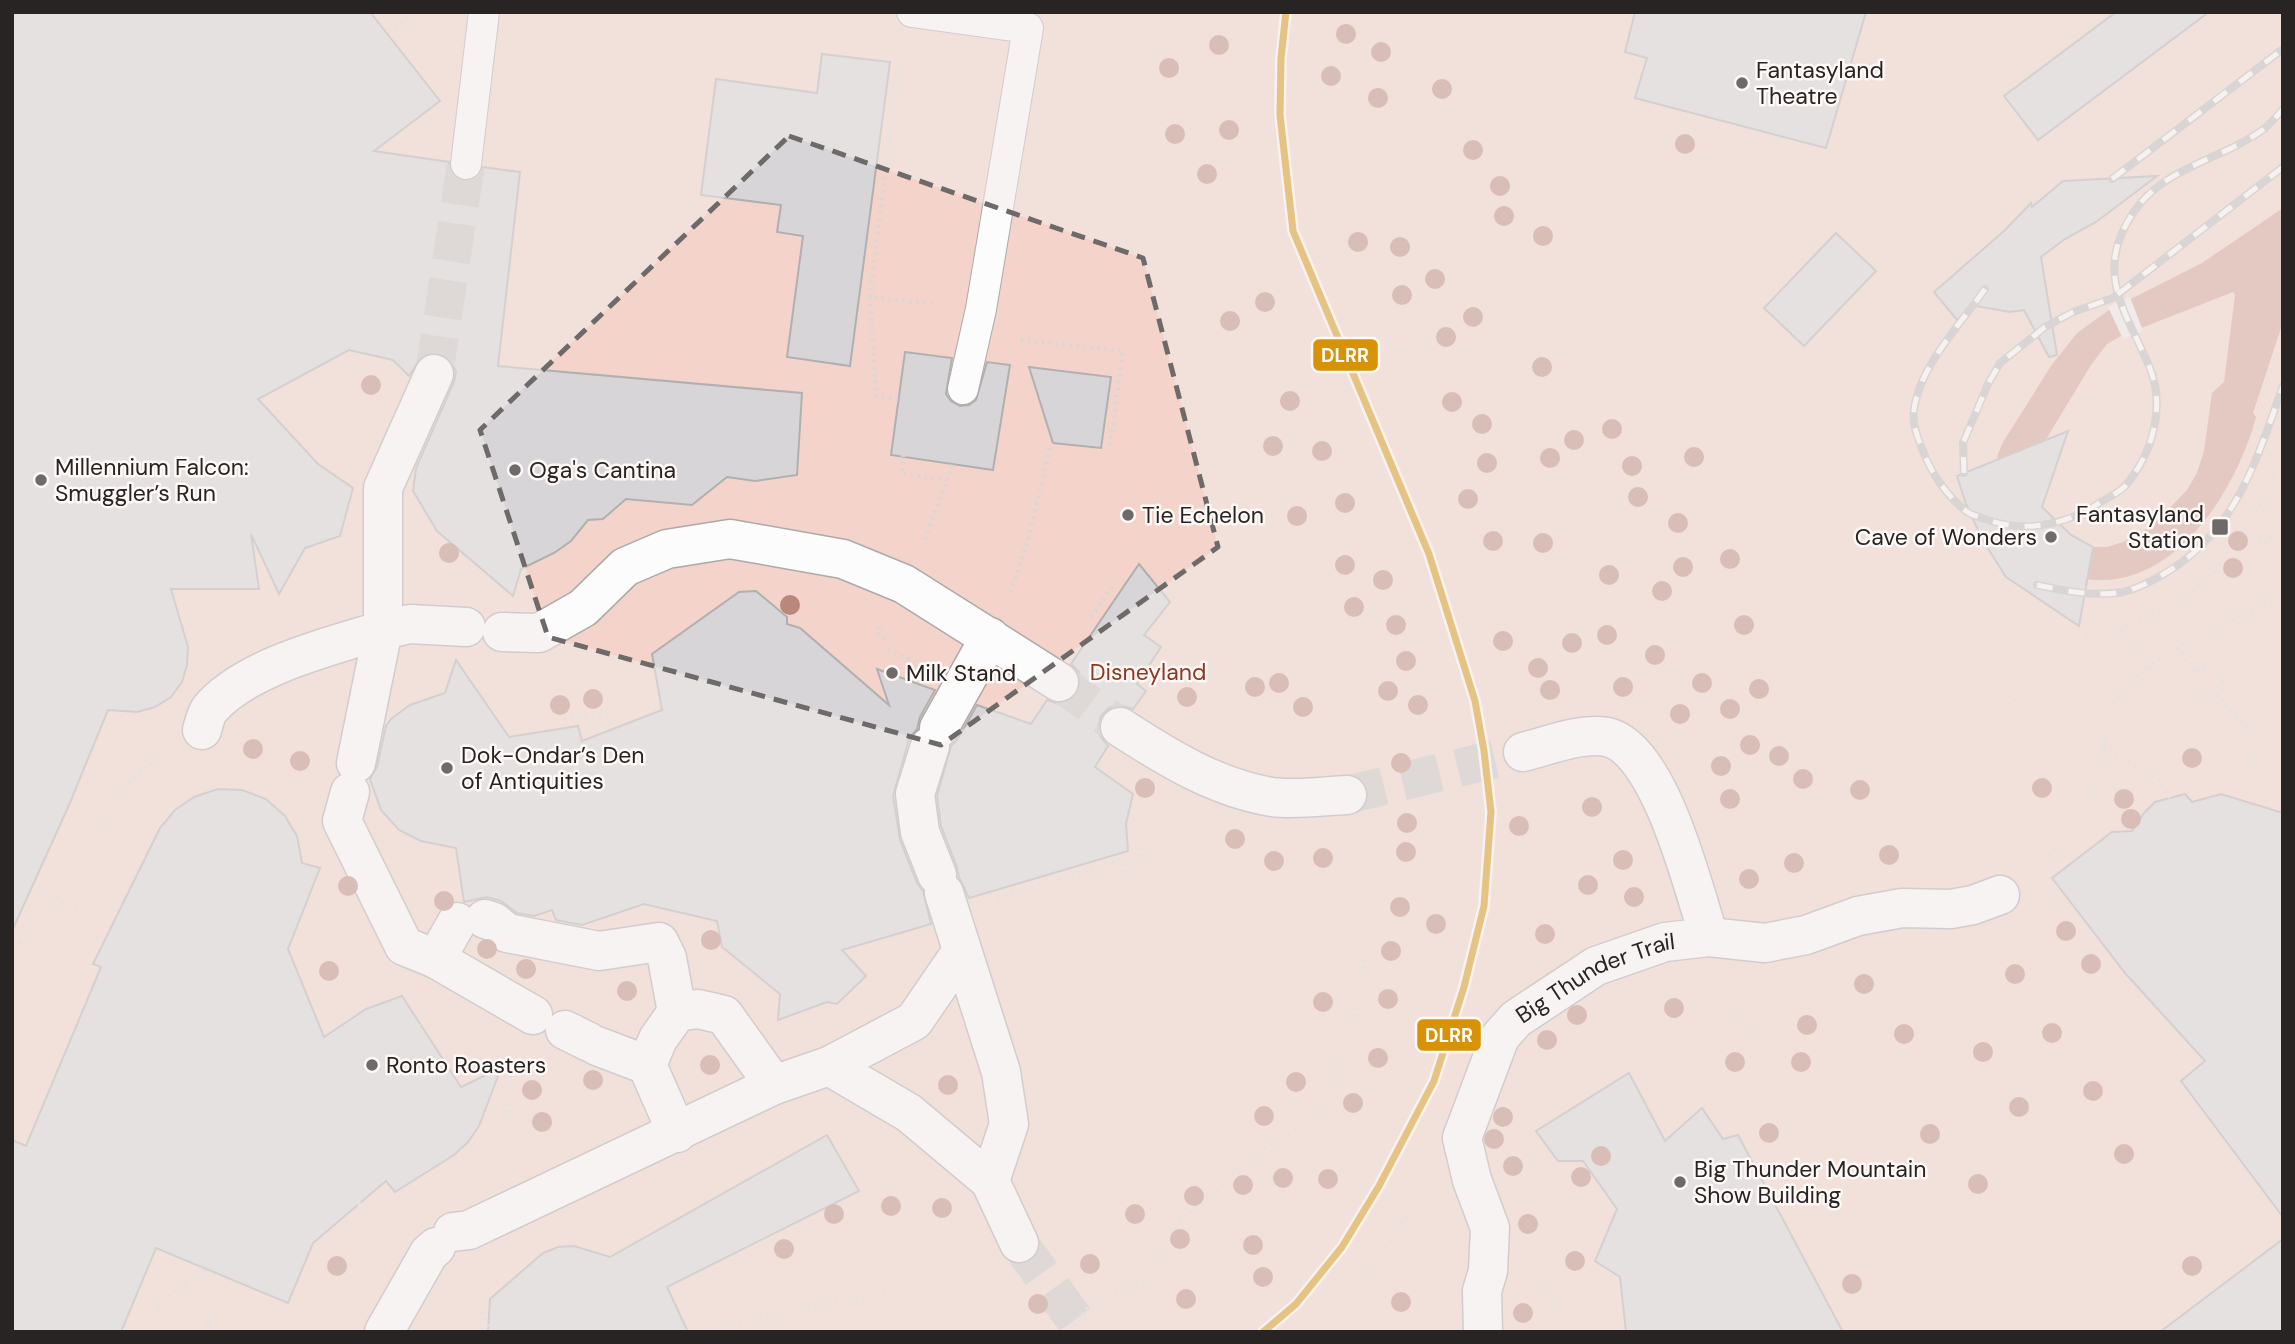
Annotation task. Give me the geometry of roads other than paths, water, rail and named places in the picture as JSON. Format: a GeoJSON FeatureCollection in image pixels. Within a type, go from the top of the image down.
{"type":"FeatureCollection","features":[{"type":"Feature","properties":{"kind":"street"},"geometry":{"type":"LineString","coordinates":[[434,374],[383,488],[383,630],[342,821],[404,946],[436,959],[571,1033],[647,1065],[677,1133]]}},
{"type":"Feature","properties":{"kind":"street"},"geometry":{"type":"LineString","coordinates":[[202,730],[208,711],[246,679],[326,648],[410,624],[539,633],[583,608],[625,567],[667,549],[730,539],[843,559],[904,584],[1059,682]]}},
{"type":"Feature","properties":{"kind":"street"},"geometry":{"type":"LineString","coordinates":[[990,637],[934,737],[915,794],[920,832],[941,884],[1001,1072],[1009,1124],[990,1181]]}},
{"type":"Feature","properties":{"kind":"street"},"geometry":{"type":"LineString","coordinates":[[1121,727],[1163,755],[1219,782],[1273,797],[1348,795]]}},
{"type":"Feature","properties":{"kind":"street"},"geometry":{"type":"LineString","coordinates":[[1523,752],[1586,736],[1609,737],[1630,749],[1648,772],[1670,815],[1709,937]]}},
{"type":"Feature","properties":{"kind":"street","name":"Big Thunder Trail"},"geometry":{"type":"LineString","coordinates":[[1483,1332],[1482,1291],[1488,1271],[1490,1228],[1472,1180],[1462,1138],[1500,1037],[1516,1019],[1596,967],[1665,942],[1709,937],[1765,943],[1806,935],[1858,916],[1902,908],[1951,909],[1973,905],[2000,895]]}},
{"type":"Feature","properties":{"kind":"street"},"geometry":{"type":"LineString","coordinates":[[436,959],[471,920],[494,922],[508,933],[599,951],[659,942],[667,958],[677,1012],[659,1039],[647,1065]]}},
{"type":"Feature","properties":{"kind":"street"},"geometry":{"type":"LineString","coordinates":[[384,1332],[429,1253],[444,1239],[469,1230],[775,1085],[829,1066],[914,1021],[962,951]]}},
{"type":"Feature","properties":{"kind":"street"},"geometry":{"type":"LineString","coordinates":[[677,1012],[698,1009],[724,1014],[775,1085]]}},
{"type":"Feature","properties":{"kind":"street"},"geometry":{"type":"LineString","coordinates":[[829,1066],[909,1112],[990,1181],[1019,1243]]}},
{"type":"Feature","properties":{"kind":"lane"},"geometry":{"type":"LineString","coordinates":[[466,164],[484,12]]}},
{"type":"Feature","properties":{"kind":"lane"},"geometry":{"type":"LineString","coordinates":[[912,12],[1028,28],[981,309],[963,389]]}},
{"type":"Feature","properties":{"kind":"tunnel"},"geometry":{"type":"LineString","coordinates":[[434,374],[466,164]]}},
{"type":"Feature","properties":{"kind":"tunnel"},"geometry":{"type":"LineString","coordinates":[[1059,682],[1120,727]]}},
{"type":"Feature","properties":{"kind":"tunnel"},"geometry":{"type":"LineString","coordinates":[[1347,795],[1523,752]]}},
{"type":"Feature","properties":{"kind":"tunnel"},"geometry":{"type":"LineString","coordinates":[[1019,1243],[1084,1332]]}},
{"type":"Feature","properties":{"kind":"railway"},"geometry":{"type":"LineString","coordinates":[[2112,179],[2283,49]]}},
{"type":"Feature","properties":{"kind":"railway"},"geometry":{"type":"LineString","coordinates":[[1985,289],[1932,362],[1917,394],[1914,415],[1919,442],[1940,484],[1970,514],[2013,526],[2042,525],[2070,518],[2112,496],[2126,485],[2150,444],[2154,428],[2154,381],[2117,291],[2115,254],[2121,235],[2133,213],[2161,184],[2249,139],[2265,128],[2283,109]]}},
{"type":"Feature","properties":{"kind":"railway"},"geometry":{"type":"LineString","coordinates":[[1964,473],[1963,443],[2000,363],[2045,327],[2073,312],[2113,298],[2283,167]]}},
{"type":"Feature","properties":{"kind":"railway"},"geometry":{"type":"LineString","coordinates":[[2037,585],[2091,594],[2123,592],[2153,580],[2187,558],[2226,517],[2240,493],[2283,386]]}},
{"type":"Feature","properties":{"kind":"place","name":"Fantasyland Theatre"},"geometry":{"type":"Point","coordinates":[1742,83]}},
{"type":"Feature","properties":{"kind":"place","name":"Oga's Cantina"},"geometry":{"type":"Point","coordinates":[515,470]}},
{"type":"Feature","properties":{"kind":"place","name":"Millennium Falcon: Smuggler’s Run"},"geometry":{"type":"Point","coordinates":[41,480]}},
{"type":"Feature","properties":{"kind":"place","name":"Tie Echelon"},"geometry":{"type":"Point","coordinates":[1128,515]}},
{"type":"Feature","properties":{"kind":"place","name":"Fantasyland Station"},"geometry":{"type":"Point","coordinates":[2220,527]}},
{"type":"Feature","properties":{"kind":"place","name":"Cave of Wonders"},"geometry":{"type":"Point","coordinates":[2051,537]}},
{"type":"Feature","properties":{"kind":"place","name":"Milk Stand"},"geometry":{"type":"Point","coordinates":[892,673]}},
{"type":"Feature","properties":{"kind":"place","name":"Dok-Ondar’s Den of Antiquities"},"geometry":{"type":"Point","coordinates":[447,768]}},
{"type":"Feature","properties":{"kind":"place","name":"Ronto Roasters"},"geometry":{"type":"Point","coordinates":[372,1065]}},
{"type":"Feature","properties":{"kind":"place","name":"Big Thunder Mountain Show Building"},"geometry":{"type":"Point","coordinates":[1680,1182]}},
{"type":"Feature","properties":{"kind":"park label","name":"Disneyland"},"geometry":{"type":"Point","coordinates":[1148,672]}}]}
